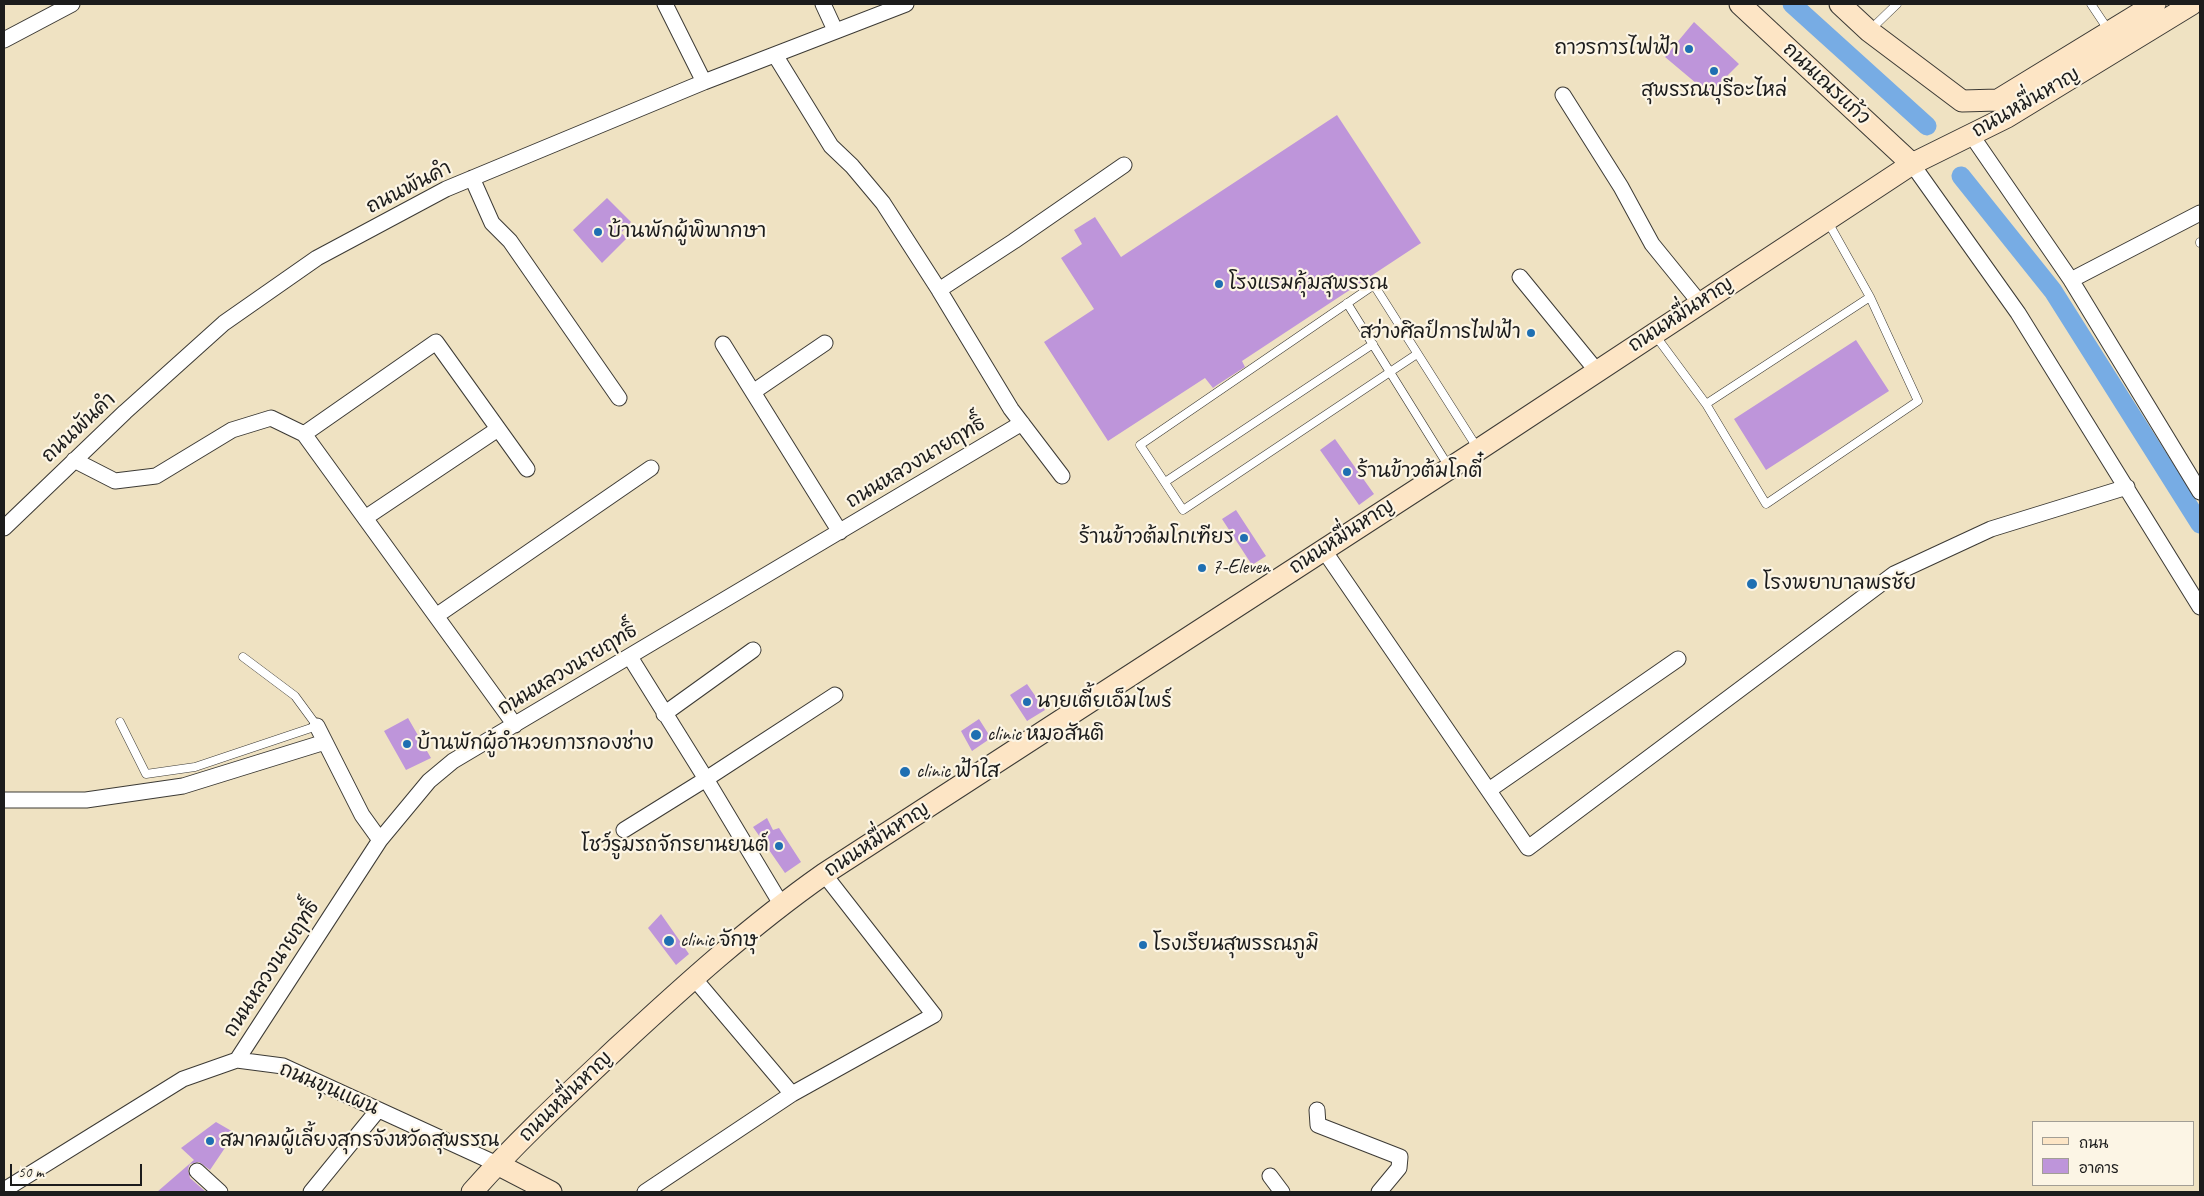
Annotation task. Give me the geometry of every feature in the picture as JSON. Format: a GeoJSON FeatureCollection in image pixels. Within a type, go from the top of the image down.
{"type":"FeatureCollection","features":[{"type":"Feature","properties":{"kind":"main road","name":"ถนนเณรแก้ว"},"geometry":{"type":"LineString","coordinates":[[1740,4],[1912,164]]}},
{"type":"Feature","properties":{"kind":"main road"},"geometry":{"type":"LineString","coordinates":[[1840,4],[1869,31]]}},
{"type":"Feature","properties":{"kind":"main road","name":"ถนนหมื่นหาญ"},"geometry":{"type":"LineString","coordinates":[[1869,31],[1962,101],[1998,100],[2155,4]]}},
{"type":"Feature","properties":{"kind":"main road","name":"ถนนหมื่นหาญ"},"geometry":{"type":"LineString","coordinates":[[472,1192],[497,1164],[581,1081],[693,977],[781,904],[824,874],[1449,467],[1478,450],[1596,370],[1912,164],[2008,117],[2192,4]]}},
{"type":"Feature","properties":{"kind":"main road","name":"ถนนขุนแผน"},"geometry":{"type":"LineString","coordinates":[[497,1164],[551,1192]]}},
{"type":"Feature","properties":{"kind":"street"},"geometry":{"type":"LineString","coordinates":[[4,40],[72,4]]}},
{"type":"Feature","properties":{"kind":"street"},"geometry":{"type":"LineString","coordinates":[[665,4],[704,82]]}},
{"type":"Feature","properties":{"kind":"street"},"geometry":{"type":"LineString","coordinates":[[824,4],[835,30]]}},
{"type":"Feature","properties":{"kind":"street","name":"ถนนพันคำ"},"geometry":{"type":"LineString","coordinates":[[4,528],[74,460],[224,323],[317,258],[446,189],[704,82],[906,4]]}},
{"type":"Feature","properties":{"kind":"street"},"geometry":{"type":"LineString","coordinates":[[775,55],[831,146],[852,166],[883,203],[939,290],[1011,409],[1062,476]]}},
{"type":"Feature","properties":{"kind":"street"},"geometry":{"type":"LineString","coordinates":[[1563,95],[1621,186],[1652,244],[1700,303]]}},
{"type":"Feature","properties":{"kind":"street"},"geometry":{"type":"LineString","coordinates":[[1972,136],[2071,280],[2200,492]]}},
{"type":"Feature","properties":{"kind":"street"},"geometry":{"type":"LineString","coordinates":[[1912,164],[2018,313],[2200,607]]}},
{"type":"Feature","properties":{"kind":"street"},"geometry":{"type":"LineString","coordinates":[[939,290],[1124,165]]}},
{"type":"Feature","properties":{"kind":"street"},"geometry":{"type":"LineString","coordinates":[[472,178],[492,223],[510,241],[618,398]]}},
{"type":"Feature","properties":{"kind":"street"},"geometry":{"type":"LineString","coordinates":[[2071,280],[2200,213]]}},
{"type":"Feature","properties":{"kind":"street"},"geometry":{"type":"LineString","coordinates":[[1520,277],[1596,370]]}},
{"type":"Feature","properties":{"kind":"street"},"geometry":{"type":"LineString","coordinates":[[304,434],[436,342],[527,469]]}},
{"type":"Feature","properties":{"kind":"street"},"geometry":{"type":"LineString","coordinates":[[753,392],[826,343]]}},
{"type":"Feature","properties":{"kind":"street"},"geometry":{"type":"LineString","coordinates":[[722,344],[840,532]]}},
{"type":"Feature","properties":{"kind":"street"},"geometry":{"type":"LineString","coordinates":[[74,460],[115,481],[156,476],[232,430],[271,418],[304,434],[515,725]]}},
{"type":"Feature","properties":{"kind":"street","name":"ถนนหลวงนายฤทธิ์"},"geometry":{"type":"LineString","coordinates":[[237,1060],[380,840],[429,781],[453,761],[1022,423]]}},
{"type":"Feature","properties":{"kind":"street"},"geometry":{"type":"LineString","coordinates":[[365,518],[498,429]]}},
{"type":"Feature","properties":{"kind":"street"},"geometry":{"type":"LineString","coordinates":[[436,616],[651,468]]}},
{"type":"Feature","properties":{"kind":"street"},"geometry":{"type":"LineString","coordinates":[[1323,549],[1528,848],[1894,574],[1991,529],[2127,487]]}},
{"type":"Feature","properties":{"kind":"street"},"geometry":{"type":"LineString","coordinates":[[664,714],[753,650]]}},
{"type":"Feature","properties":{"kind":"street"},"geometry":{"type":"LineString","coordinates":[[630,657],[781,904]]}},
{"type":"Feature","properties":{"kind":"street"},"geometry":{"type":"LineString","coordinates":[[1489,790],[1678,659]]}},
{"type":"Feature","properties":{"kind":"street"},"geometry":{"type":"LineString","coordinates":[[624,830],[835,695]]}},
{"type":"Feature","properties":{"kind":"street"},"geometry":{"type":"LineString","coordinates":[[317,726],[362,815],[380,840]]}},
{"type":"Feature","properties":{"kind":"street"},"geometry":{"type":"LineString","coordinates":[[4,800],[86,800],[183,786],[325,742]]}},
{"type":"Feature","properties":{"kind":"street"},"geometry":{"type":"LineString","coordinates":[[645,1192],[792,1094],[934,1014],[824,874]]}},
{"type":"Feature","properties":{"kind":"street"},"geometry":{"type":"LineString","coordinates":[[693,977],[792,1094]]}},
{"type":"Feature","properties":{"kind":"street","name":"ถนนขุนแผน"},"geometry":{"type":"LineString","coordinates":[[4,1190],[183,1079],[237,1060],[283,1066],[497,1164]]}},
{"type":"Feature","properties":{"kind":"street"},"geometry":{"type":"LineString","coordinates":[[311,1192],[378,1110]]}},
{"type":"Feature","properties":{"kind":"street"},"geometry":{"type":"LineString","coordinates":[[1317,1110],[1318,1125],[1400,1157],[1399,1168],[1379,1192]]}},
{"type":"Feature","properties":{"kind":"street"},"geometry":{"type":"LineString","coordinates":[[197,1171],[220,1192]]}},
{"type":"Feature","properties":{"kind":"street"},"geometry":{"type":"LineString","coordinates":[[1270,1176],[1282,1192]]}},
{"type":"Feature","properties":{"kind":"lane"},"geometry":{"type":"LineString","coordinates":[[1869,31],[1897,4]]}},
{"type":"Feature","properties":{"kind":"lane"},"geometry":{"type":"LineString","coordinates":[[2091,4],[2110,32]]}},
{"type":"Feature","properties":{"kind":"lane"},"geometry":{"type":"LineString","coordinates":[[1653,333],[1706,404],[1766,504],[1918,401],[1870,297],[1828,220]]}},
{"type":"Feature","properties":{"kind":"lane"},"geometry":{"type":"LineString","coordinates":[[1417,354],[1183,510],[1140,445],[1374,285],[1478,450]]}},
{"type":"Feature","properties":{"kind":"lane"},"geometry":{"type":"LineString","coordinates":[[1706,404],[1870,297]]}},
{"type":"Feature","properties":{"kind":"lane"},"geometry":{"type":"LineString","coordinates":[[1347,303],[1449,467]]}},
{"type":"Feature","properties":{"kind":"lane"},"geometry":{"type":"LineString","coordinates":[[1165,482],[1373,344]]}},
{"type":"Feature","properties":{"kind":"lane"},"geometry":{"type":"LineString","coordinates":[[120,722],[146,774],[194,767],[317,726],[295,696],[243,657]]}},
{"type":"Feature","properties":{"kind":"building"},"geometry":{"type":"Polygon","coordinates":[[[1694,22],[1739,64],[1709,94],[1665,57],[1694,22]]]}},
{"type":"Feature","properties":{"kind":"building","name":"โรงแรมคุ้มสุพรรณ"},"geometry":{"type":"Polygon","coordinates":[[[1337,115],[1421,243],[1242,361],[1245,367],[1213,388],[1205,378],[1108,441],[1044,342],[1094,309],[1061,258],[1082,244],[1074,230],[1095,217],[1121,257],[1337,115]]]}},
{"type":"Feature","properties":{"kind":"building","name":"บ้านพักผู้พิพากษา"},"geometry":{"type":"Polygon","coordinates":[[[607,198],[631,222],[621,233],[627,238],[602,263],[573,230],[607,198]]]}},
{"type":"Feature","properties":{"kind":"building"},"geometry":{"type":"Polygon","coordinates":[[[1856,340],[1889,391],[1766,470],[1734,419],[1856,340]]]}},
{"type":"Feature","properties":{"kind":"building","name":"ร้านข้าวต้มโกตี๋"},"geometry":{"type":"Polygon","coordinates":[[[1335,439],[1374,494],[1359,505],[1320,450],[1335,439]]]}},
{"type":"Feature","properties":{"kind":"building","name":"ร้านข้าวต้มโกเฑียร"},"geometry":{"type":"Polygon","coordinates":[[[1236,510],[1266,556],[1252,565],[1222,519],[1236,510]]]}},
{"type":"Feature","properties":{"kind":"building","name":"นายเตี้ยเอ็มไพร์"},"geometry":{"type":"Polygon","coordinates":[[[1027,684],[1045,710],[1027,721],[1010,695],[1027,684]]]}},
{"type":"Feature","properties":{"kind":"building","name":"บ้านพักผู้อำนวยการกองช่าง"},"geometry":{"type":"Polygon","coordinates":[[[408,718],[431,758],[406,770],[384,731],[408,718]]]}},
{"type":"Feature","properties":{"kind":"building","name":"clinic หมอสันติ"},"geometry":{"type":"Polygon","coordinates":[[[979,719],[991,738],[972,751],[961,731],[979,719]]]}},
{"type":"Feature","properties":{"kind":"building","name":"โชว์รูมรถจักรยานยนต์"},"geometry":{"type":"Polygon","coordinates":[[[767,818],[773,830],[779,828],[801,862],[785,873],[753,827],[767,818]]]}},
{"type":"Feature","properties":{"kind":"building","name":"clinic จักษุ"},"geometry":{"type":"Polygon","coordinates":[[[661,914],[689,954],[676,965],[648,928],[661,914]]]}},
{"type":"Feature","properties":{"kind":"building","name":"สมาคมผู้เลี้ยงสุกรจังหวัดสุพรรณ"},"geometry":{"type":"Polygon","coordinates":[[[216,1122],[235,1133],[210,1170],[199,1162],[190,1164],[188,1169],[190,1178],[206,1192],[157,1192],[194,1160],[181,1148],[216,1122]]]}},
{"type":"Feature","properties":{"kind":"waterway"},"geometry":{"type":"LineString","coordinates":[[1792,4],[1927,126]]}},
{"type":"Feature","properties":{"kind":"waterway"},"geometry":{"type":"LineString","coordinates":[[1961,176],[2053,291],[2200,524]]}},
{"type":"Feature","properties":{"kind":"place","name":"ถาวรการไฟฟ้า"},"geometry":{"type":"Point","coordinates":[1689,49]}},
{"type":"Feature","properties":{"kind":"place","name":"สุพรรณบุรีอะไหล่"},"geometry":{"type":"Point","coordinates":[1714,71]}},
{"type":"Feature","properties":{"kind":"place","name":"บ้านพักผู้พิพากษา"},"geometry":{"type":"Point","coordinates":[598,232]}},
{"type":"Feature","properties":{"kind":"place","name":"โรงแรมคุ้มสุพรรณ"},"geometry":{"type":"Point","coordinates":[1219,284]}},
{"type":"Feature","properties":{"kind":"place","name":"สว่างศิลป์การไฟฟ้า"},"geometry":{"type":"Point","coordinates":[1531,333]}},
{"type":"Feature","properties":{"kind":"place","name":"ร้านข้าวต้มโกตี๋"},"geometry":{"type":"Point","coordinates":[1347,472]}},
{"type":"Feature","properties":{"kind":"place","name":"ร้านข้าวต้มโกเฑียร"},"geometry":{"type":"Point","coordinates":[1244,538]}},
{"type":"Feature","properties":{"kind":"place","name":"7-Eleven"},"geometry":{"type":"Point","coordinates":[1202,568]}},
{"type":"Feature","properties":{"kind":"place","name":"โรงพยาบาลพรชัย"},"geometry":{"type":"Point","coordinates":[1752,584]}},
{"type":"Feature","properties":{"kind":"place","name":"นายเตี้ยเอ็มไพร์"},"geometry":{"type":"Point","coordinates":[1027,702]}},
{"type":"Feature","properties":{"kind":"place","name":"clinic หมอสันติ"},"geometry":{"type":"Point","coordinates":[976,735]}},
{"type":"Feature","properties":{"kind":"place","name":"บ้านพักผู้อำนวยการกองช่าง"},"geometry":{"type":"Point","coordinates":[407,744]}},
{"type":"Feature","properties":{"kind":"place","name":"clinic ฟ้าใส"},"geometry":{"type":"Point","coordinates":[905,772]}},
{"type":"Feature","properties":{"kind":"place","name":"โชว์รูมรถจักรยานยนต์"},"geometry":{"type":"Point","coordinates":[779,846]}},
{"type":"Feature","properties":{"kind":"place","name":"clinic จักษุ"},"geometry":{"type":"Point","coordinates":[669,941]}},
{"type":"Feature","properties":{"kind":"place","name":"โรงเรียนสุพรรณภูมิ"},"geometry":{"type":"Point","coordinates":[1143,945]}},
{"type":"Feature","properties":{"kind":"place","name":"สมาคมผู้เลี้ยงสุกรจังหวัดสุพรรณ"},"geometry":{"type":"Point","coordinates":[210,1141]}}]}
